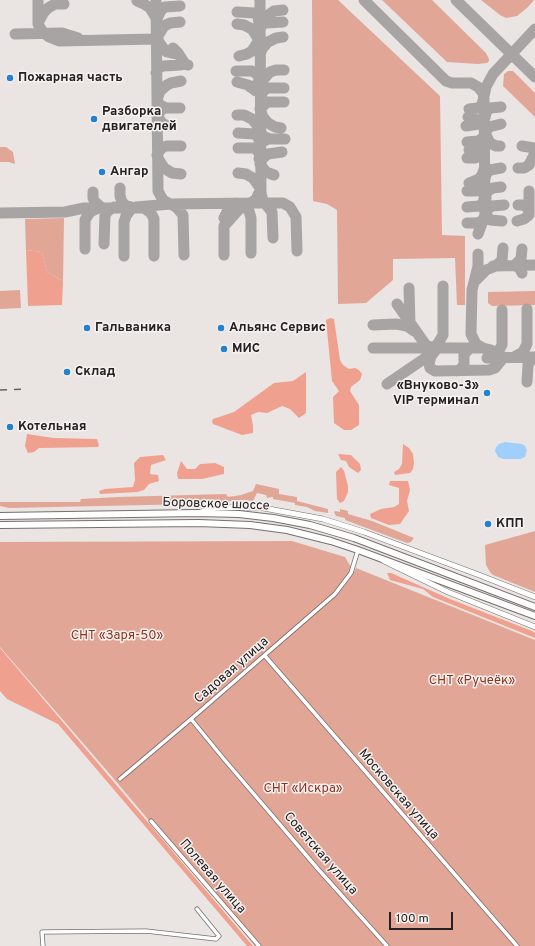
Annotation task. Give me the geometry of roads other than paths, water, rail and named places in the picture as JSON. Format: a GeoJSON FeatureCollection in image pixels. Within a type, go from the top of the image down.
{"type":"FeatureCollection","features":[{"type":"Feature","properties":{"kind":"main road"},"geometry":{"type":"LineString","coordinates":[[198,513],[216,508],[258,507],[301,514],[330,521],[535,597]]}},
{"type":"Feature","properties":{"kind":"main road","name":"Боровское шоссе"},"geometry":{"type":"LineString","coordinates":[[0,516],[198,513],[238,514],[267,517],[310,525],[354,538],[535,607]]}},
{"type":"Feature","properties":{"kind":"main road","name":"Боровское шоссе"},"geometry":{"type":"LineString","coordinates":[[0,525],[167,523],[243,525],[294,531],[358,550],[535,616]]}},
{"type":"Feature","properties":{"kind":"main road"},"geometry":{"type":"LineString","coordinates":[[377,557],[396,568],[442,590],[535,627]]}},
{"type":"Feature","properties":{"kind":"street","name":"Садовая улица"},"geometry":{"type":"LineString","coordinates":[[120,779],[192,719],[335,594],[351,573],[358,550]]}},
{"type":"Feature","properties":{"kind":"street","name":"Московская улица"},"geometry":{"type":"LineString","coordinates":[[265,656],[517,946]]}},
{"type":"Feature","properties":{"kind":"street","name":"Советская улица"},"geometry":{"type":"LineString","coordinates":[[192,719],[223,758],[318,869],[387,946]]}},
{"type":"Feature","properties":{"kind":"street","name":"Полевая улица"},"geometry":{"type":"LineString","coordinates":[[151,821],[259,946]]}},
{"type":"Feature","properties":{"kind":"street"},"geometry":{"type":"LineString","coordinates":[[43,946],[42,932],[146,931],[216,939],[219,936],[197,909]]}},
{"type":"Feature","properties":{"kind":"water"},"geometry":{"type":"Polygon","coordinates":[[[505,442],[522,444],[525,446],[527,450],[525,457],[520,459],[503,459],[498,457],[495,451],[496,447],[505,442]]]}},
{"type":"Feature","properties":{"kind":"railway"},"geometry":{"type":"LineString","coordinates":[[0,390],[26,389]]}},
{"type":"Feature","properties":{"kind":"place","name":"Пожарная часть"},"geometry":{"type":"Point","coordinates":[10,78]}},
{"type":"Feature","properties":{"kind":"place","name":"Разборка двигателей"},"geometry":{"type":"Point","coordinates":[94,119]}},
{"type":"Feature","properties":{"kind":"place","name":"Ангар"},"geometry":{"type":"Point","coordinates":[102,172]}},
{"type":"Feature","properties":{"kind":"place","name":"Гальваника"},"geometry":{"type":"Point","coordinates":[87,328]}},
{"type":"Feature","properties":{"kind":"place","name":"Альянс Сервис"},"geometry":{"type":"Point","coordinates":[221,328]}},
{"type":"Feature","properties":{"kind":"place","name":"МИС"},"geometry":{"type":"Point","coordinates":[224,349]}},
{"type":"Feature","properties":{"kind":"place","name":"Склад"},"geometry":{"type":"Point","coordinates":[67,372]}},
{"type":"Feature","properties":{"kind":"place","name":"«Внуково-3» VIP терминал"},"geometry":{"type":"Point","coordinates":[487,393]}},
{"type":"Feature","properties":{"kind":"place","name":"Котельная"},"geometry":{"type":"Point","coordinates":[10,427]}},
{"type":"Feature","properties":{"kind":"place","name":"КПП"},"geometry":{"type":"Point","coordinates":[488,524]}},
{"type":"Feature","properties":{"kind":"park label","name":"СНТ «Заря-50»"},"geometry":{"type":"Point","coordinates":[117,636]}},
{"type":"Feature","properties":{"kind":"park label","name":"СНТ «Ручеёк»"},"geometry":{"type":"Point","coordinates":[472,681]}},
{"type":"Feature","properties":{"kind":"park label","name":"СНТ «Искра»"},"geometry":{"type":"Point","coordinates":[303,789]}}]}
